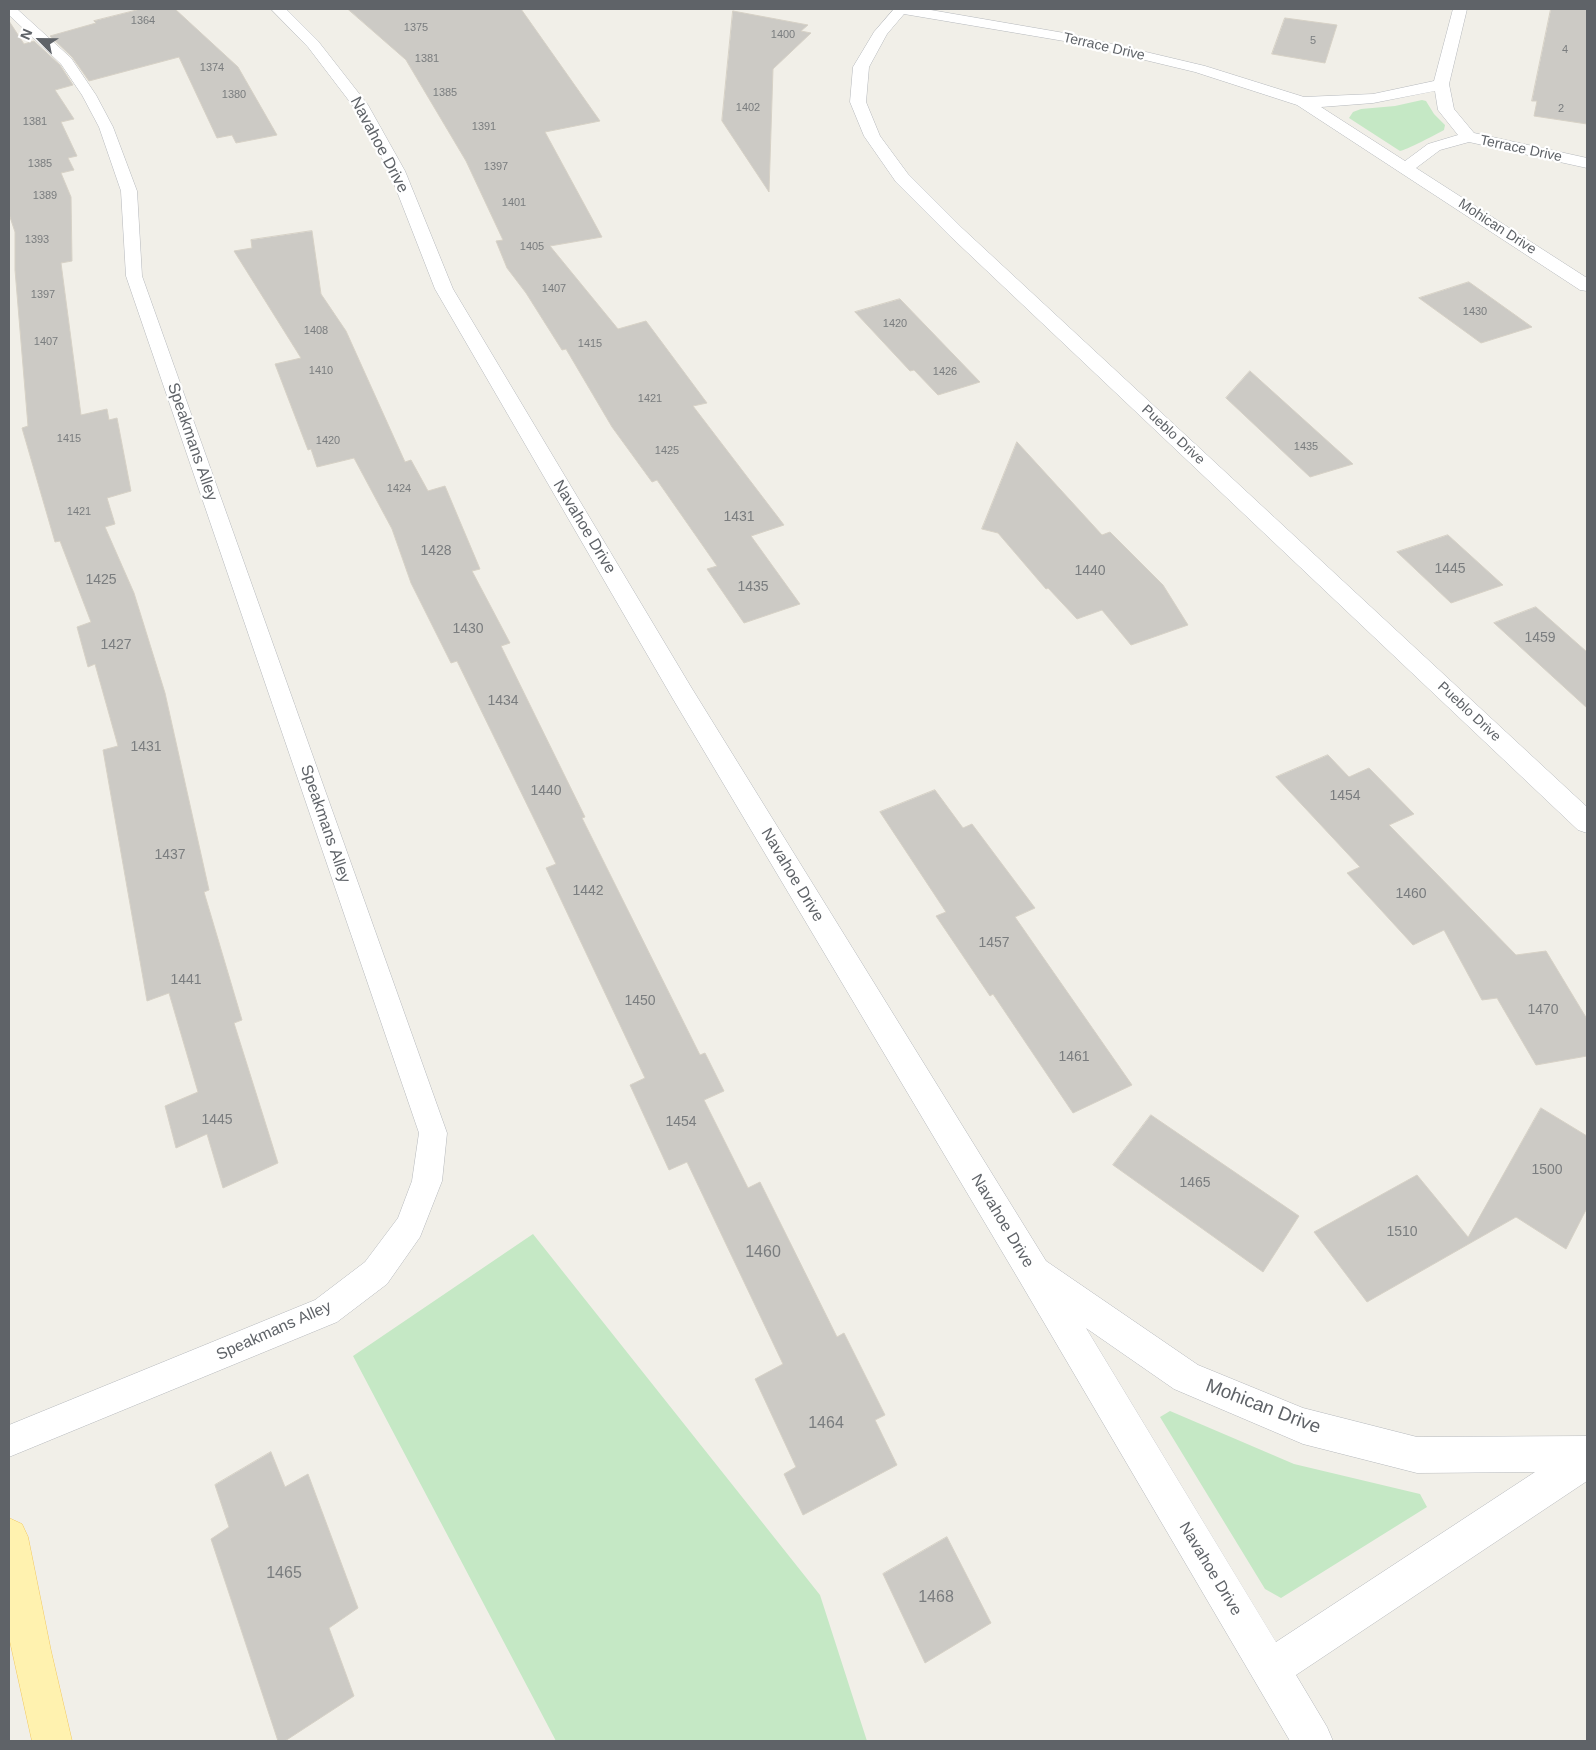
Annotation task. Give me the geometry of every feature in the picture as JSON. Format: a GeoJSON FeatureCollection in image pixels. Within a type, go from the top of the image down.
{"type":"FeatureCollection","features":[{"type":"Feature","properties":{"kind":"main road"},"geometry":{"type":"LineString","coordinates":[[9,1537],[31,1651],[52,1741]]}},
{"type":"Feature","properties":{"kind":"street","name":"Navahoe Drive"},"geometry":{"type":"LineString","coordinates":[[278,9],[313,44],[360,104],[397,172],[444,289],[682,693],[1030,1268],[1313,1741]]}},
{"type":"Feature","properties":{"kind":"street","name":"Terrace Drive"},"geometry":{"type":"LineString","coordinates":[[901,9],[1070,38],[1200,69],[1303,102],[1406,168],[1434,147],[1468,137],[1587,163]]}},
{"type":"Feature","properties":{"kind":"street","name":"Pueblo Drive"},"geometry":{"type":"LineString","coordinates":[[901,9],[881,32],[861,67],[858,102],[872,136],[902,178],[956,232],[1587,823]]}},
{"type":"Feature","properties":{"kind":"street"},"geometry":{"type":"LineString","coordinates":[[1460,9],[1441,84],[1446,110],[1468,137]]}},
{"type":"Feature","properties":{"kind":"street","name":"Terrace Drive"},"geometry":{"type":"LineString","coordinates":[[1303,102],[1352,102],[1407,94],[1441,84]]}},
{"type":"Feature","properties":{"kind":"street","name":"Mohican Drive"},"geometry":{"type":"LineString","coordinates":[[1406,168],[1587,286]]}},
{"type":"Feature","properties":{"kind":"street","name":"Mohican Drive"},"geometry":{"type":"LineString","coordinates":[[1030,1268],[1186,1377],[1303,1426],[1417,1455],[1587,1454]]}},
{"type":"Feature","properties":{"kind":"street"},"geometry":{"type":"LineString","coordinates":[[1270,1669],[1587,1460]]}},
{"type":"Feature","properties":{"kind":"lane","name":"Speakmans Alley"},"geometry":{"type":"LineString","coordinates":[[9,1441],[326,1311],[376,1273],[409,1227],[427,1181],[433,1133],[134,276],[129,192],[106,127],[89,95],[66,61],[10,9]]}},
{"type":"Feature","properties":{"kind":"green space"},"geometry":{"type":"Polygon","coordinates":[[[1422,100],[1426,101],[1434,114],[1445,125],[1444,130],[1400,151],[1349,118],[1353,112],[1361,109],[1395,106],[1422,100]]]}},
{"type":"Feature","properties":{"kind":"green space"},"geometry":{"type":"Polygon","coordinates":[[[533,1234],[820,1595],[867,1741],[556,1741],[353,1356],[533,1234]]]}},
{"type":"Feature","properties":{"kind":"green space"},"geometry":{"type":"Polygon","coordinates":[[[1170,1411],[1294,1464],[1420,1494],[1427,1507],[1281,1598],[1265,1589],[1160,1417],[1170,1411]]]}},
{"type":"Feature","properties":{"kind":"building"},"geometry":{"type":"Polygon","coordinates":[[[141,9],[175,9],[238,67],[277,135],[236,143],[232,135],[217,138],[179,57],[89,81],[72,57],[50,36],[96,23],[94,21],[141,9]]]}},
{"type":"Feature","properties":{"kind":"building"},"geometry":{"type":"Polygon","coordinates":[[[348,9],[521,9],[600,121],[545,132],[602,237],[550,246],[618,329],[646,321],[707,403],[693,406],[784,525],[751,536],[800,604],[744,623],[707,569],[717,566],[657,480],[652,482],[612,427],[566,349],[562,350],[526,293],[507,268],[496,241],[503,240],[466,161],[406,60],[348,9]]]}},
{"type":"Feature","properties":{"kind":"building"},"geometry":{"type":"Polygon","coordinates":[[[1551,9],[1587,9],[1587,124],[1534,116],[1537,101],[1532,101],[1551,9]]]}},
{"type":"Feature","properties":{"kind":"building"},"geometry":{"type":"Polygon","coordinates":[[[733,11],[808,25],[801,31],[811,33],[773,69],[769,192],[722,121],[733,11]]]}},
{"type":"Feature","properties":{"kind":"building"},"geometry":{"type":"Polygon","coordinates":[[[1285,18],[1337,25],[1325,63],[1272,54],[1285,18]]]}},
{"type":"Feature","properties":{"kind":"building"},"geometry":{"type":"Polygon","coordinates":[[[9,21],[24,44],[34,41],[60,65],[73,85],[55,90],[74,119],[61,122],[77,156],[68,158],[74,170],[61,173],[71,197],[72,261],[61,263],[81,415],[107,409],[109,420],[117,418],[131,491],[107,498],[115,524],[105,527],[134,593],[165,693],[209,890],[204,892],[242,1020],[234,1023],[278,1163],[223,1188],[207,1134],[176,1148],[165,1106],[198,1092],[169,993],[147,1001],[103,750],[118,746],[95,664],[88,667],[77,627],[91,622],[60,541],[55,542],[22,428],[28,426],[15,270],[15,232],[9,214],[9,21]]]}},
{"type":"Feature","properties":{"kind":"building"},"geometry":{"type":"Polygon","coordinates":[[[312,231],[321,294],[346,331],[405,462],[411,460],[428,491],[445,486],[480,569],[472,571],[510,643],[501,646],[585,817],[582,818],[700,1055],[705,1053],[724,1091],[704,1100],[748,1188],[760,1182],[837,1337],[844,1333],[885,1415],[875,1420],[897,1465],[803,1515],[784,1474],[796,1467],[755,1379],[783,1364],[687,1162],[669,1170],[630,1085],[645,1078],[546,868],[556,864],[457,661],[451,663],[411,583],[392,529],[354,458],[317,467],[311,449],[308,450],[275,364],[301,358],[234,251],[252,248],[251,240],[312,231]]]}},
{"type":"Feature","properties":{"kind":"building"},"geometry":{"type":"Polygon","coordinates":[[[1469,282],[1532,327],[1481,343],[1419,298],[1469,282]]]}},
{"type":"Feature","properties":{"kind":"building"},"geometry":{"type":"Polygon","coordinates":[[[900,299],[980,382],[938,395],[914,370],[910,371],[855,312],[900,299]]]}},
{"type":"Feature","properties":{"kind":"building"},"geometry":{"type":"Polygon","coordinates":[[[1250,371],[1353,464],[1310,477],[1226,398],[1250,371]]]}},
{"type":"Feature","properties":{"kind":"building"},"geometry":{"type":"Polygon","coordinates":[[[1017,442],[1102,535],[1110,532],[1163,585],[1188,625],[1131,645],[1102,610],[1077,619],[1048,588],[1046,589],[998,533],[982,529],[1017,442]]]}},
{"type":"Feature","properties":{"kind":"building"},"geometry":{"type":"Polygon","coordinates":[[[1448,535],[1503,585],[1451,603],[1397,552],[1448,535]]]}},
{"type":"Feature","properties":{"kind":"building"},"geometry":{"type":"Polygon","coordinates":[[[1536,607],[1587,652],[1587,708],[1494,623],[1536,607]]]}},
{"type":"Feature","properties":{"kind":"building"},"geometry":{"type":"Polygon","coordinates":[[[1328,755],[1349,777],[1369,768],[1414,814],[1389,825],[1516,955],[1546,951],[1587,1019],[1587,1056],[1536,1065],[1497,998],[1482,1000],[1444,930],[1413,945],[1347,873],[1360,867],[1276,777],[1328,755]]]}},
{"type":"Feature","properties":{"kind":"building"},"geometry":{"type":"Polygon","coordinates":[[[935,790],[963,828],[972,824],[1035,908],[1015,917],[1132,1085],[1073,1113],[993,994],[990,996],[936,916],[946,912],[880,812],[935,790]]]}},
{"type":"Feature","properties":{"kind":"building"},"geometry":{"type":"Polygon","coordinates":[[[1541,1108],[1587,1136],[1587,1208],[1566,1249],[1516,1217],[1367,1302],[1314,1232],[1417,1175],[1468,1237],[1541,1108]]]}},
{"type":"Feature","properties":{"kind":"building"},"geometry":{"type":"Polygon","coordinates":[[[1151,1115],[1299,1216],[1263,1272],[1113,1165],[1151,1115]]]}},
{"type":"Feature","properties":{"kind":"building"},"geometry":{"type":"Polygon","coordinates":[[[271,1452],[285,1487],[308,1474],[358,1608],[329,1628],[354,1696],[285,1741],[278,1741],[211,1539],[229,1527],[215,1485],[271,1452]]]}},
{"type":"Feature","properties":{"kind":"building"},"geometry":{"type":"Polygon","coordinates":[[[947,1537],[991,1623],[925,1663],[883,1574],[947,1537]]]}}]}
